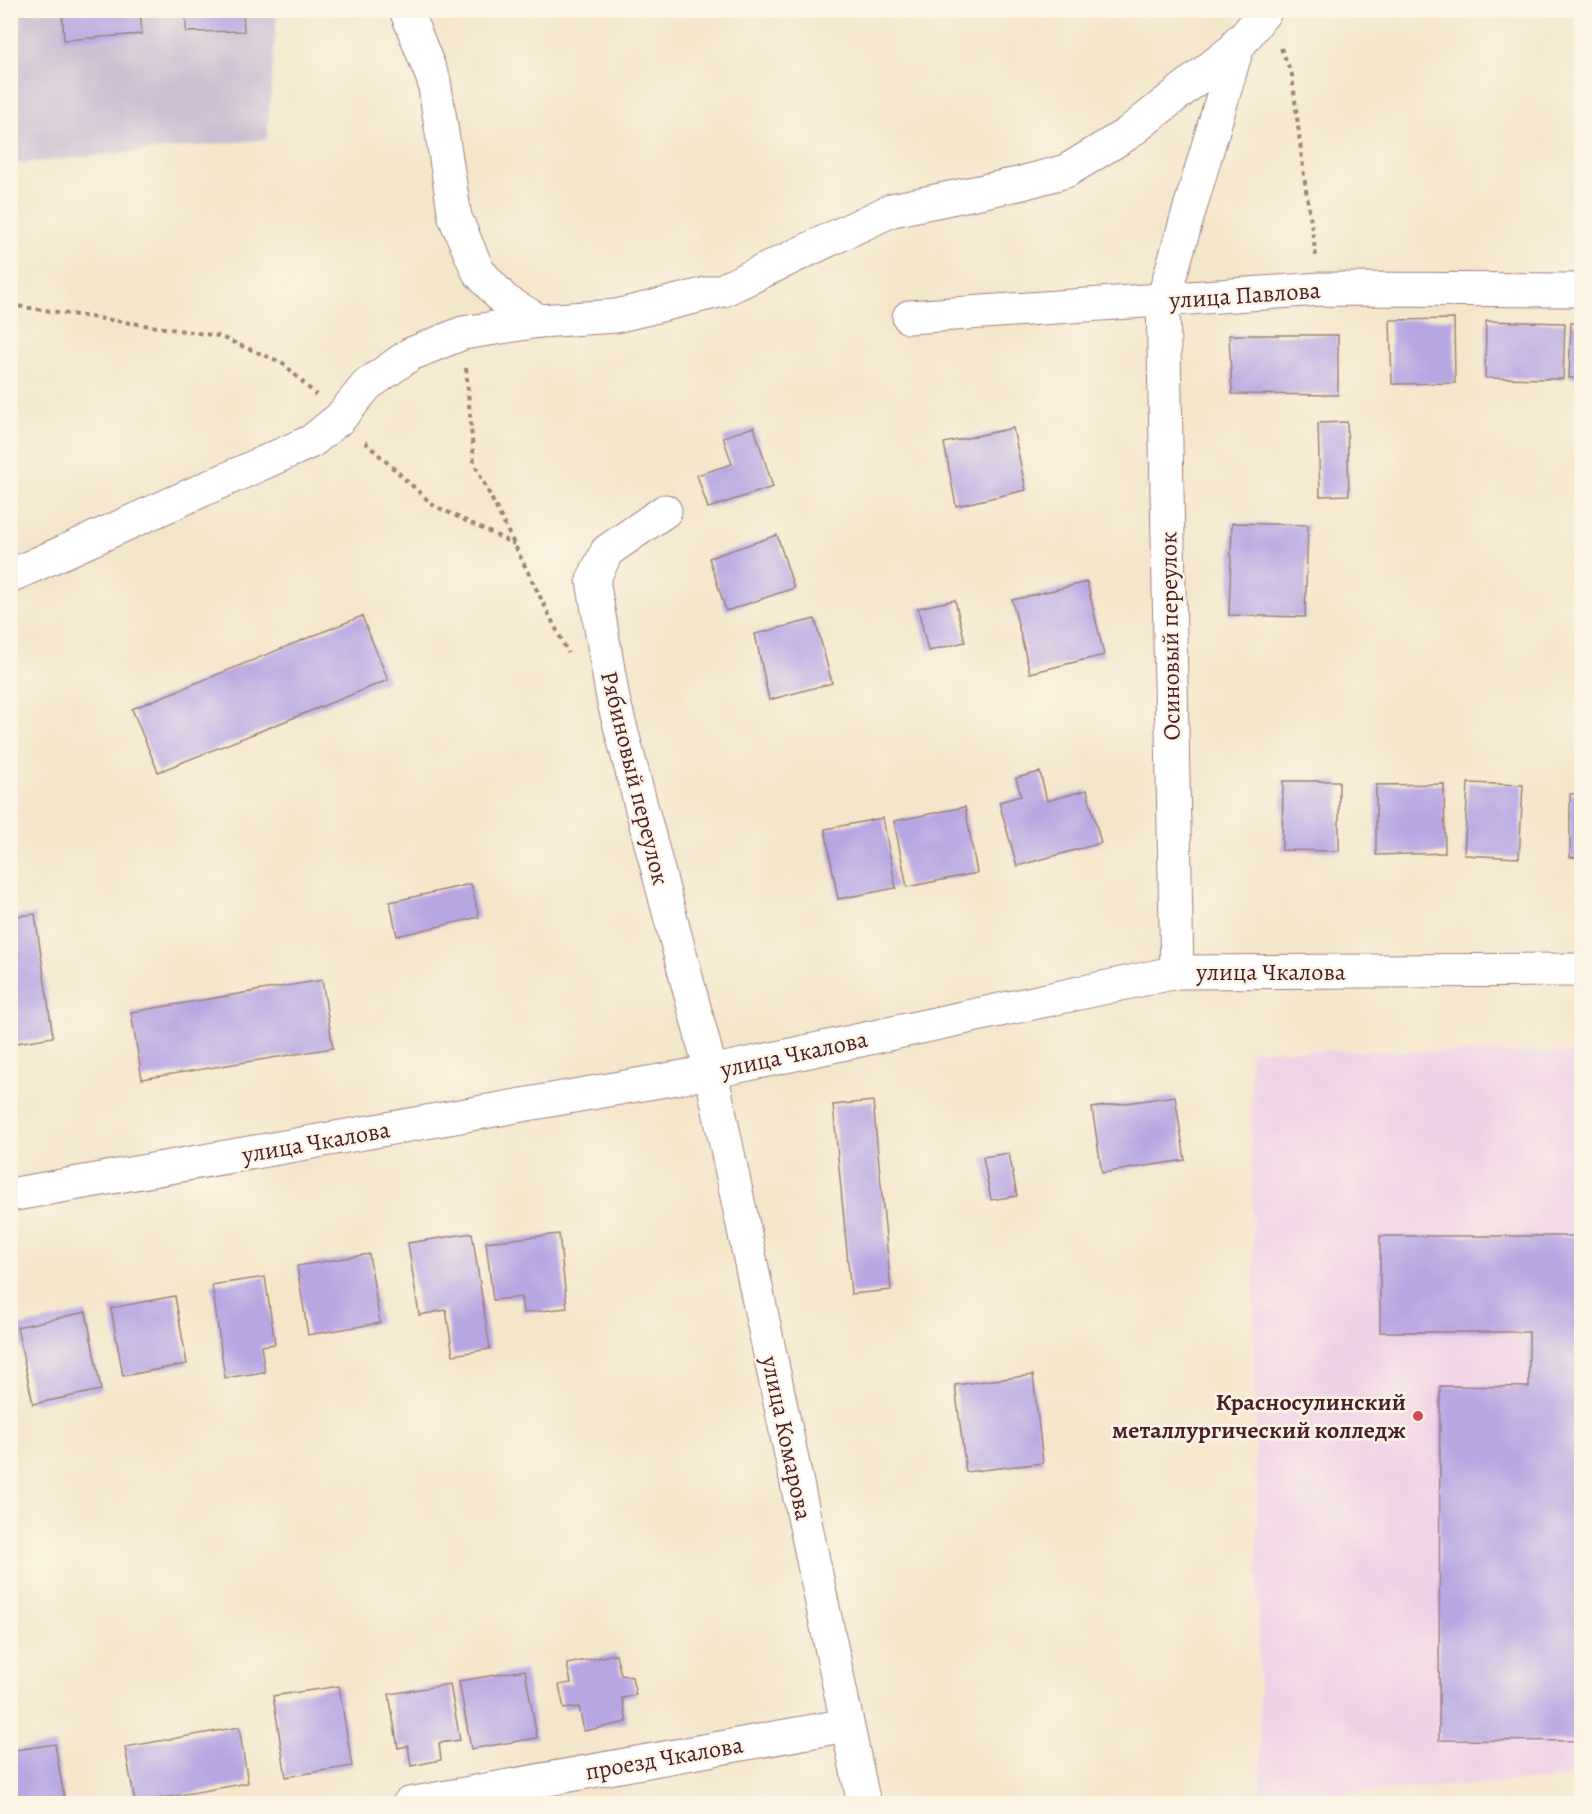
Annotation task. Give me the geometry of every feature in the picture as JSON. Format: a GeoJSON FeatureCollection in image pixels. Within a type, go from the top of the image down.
{"type":"FeatureCollection","features":[{"type":"Feature","properties":{"kind":"street"},"geometry":{"type":"LineString","coordinates":[[406,10],[434,81],[455,217],[478,271],[504,300],[539,321]]}},
{"type":"Feature","properties":{"kind":"street","name":"Осиновый переулок"},"geometry":{"type":"LineString","coordinates":[[1177,972],[1163,300],[1238,46],[1246,10]]}},
{"type":"Feature","properties":{"kind":"street"},"geometry":{"type":"LineString","coordinates":[[10,576],[312,441],[340,418],[367,385],[411,354],[463,333],[539,321],[616,316],[723,290],[892,210],[1018,184],[1066,171],[1127,135],[1238,46],[1266,10]]}},
{"type":"Feature","properties":{"kind":"street","name":"улица Павлова"},"geometry":{"type":"LineString","coordinates":[[909,317],[1321,289],[1581,290]]}},
{"type":"Feature","properties":{"kind":"street","name":"Рябиновый переулок"},"geometry":{"type":"LineString","coordinates":[[664,511],[607,551],[593,580],[612,699],[711,1072]]}},
{"type":"Feature","properties":{"kind":"street","name":"улица Чкалова"},"geometry":{"type":"LineString","coordinates":[[10,1196],[711,1072],[1177,972],[1581,970]]}},
{"type":"Feature","properties":{"kind":"street","name":"улица Комарова"},"geometry":{"type":"LineString","coordinates":[[711,1072],[864,1803]]}},
{"type":"Feature","properties":{"kind":"street","name":"проезд Чкалова"},"geometry":{"type":"LineString","coordinates":[[409,1803],[847,1725]]}},
{"type":"Feature","properties":{"kind":"path"},"geometry":{"type":"LineString","coordinates":[[1279,43],[1292,75],[1321,289]]}},
{"type":"Feature","properties":{"kind":"path"},"geometry":{"type":"LineString","coordinates":[[10,305],[218,336],[283,363],[433,505],[514,544]]}},
{"type":"Feature","properties":{"kind":"path"},"geometry":{"type":"LineString","coordinates":[[463,333],[474,463],[571,658]]}},
{"type":"Feature","properties":{"kind":"shaded area"},"geometry":{"type":"Polygon","coordinates":[[[11,11],[277,11],[267,139],[11,164],[11,11]]]}},
{"type":"Feature","properties":{"kind":"shaded area","name":"Красносулинский металлургический колледж"},"geometry":{"type":"Polygon","coordinates":[[[1250,1050],[1581,1054],[1581,1777],[1261,1799],[1250,1050]]]}},
{"type":"Feature","properties":{"kind":"building"},"geometry":{"type":"Polygon","coordinates":[[[62,10],[140,10],[142,34],[64,40],[62,10]]]}},
{"type":"Feature","properties":{"kind":"building"},"geometry":{"type":"Polygon","coordinates":[[[186,10],[243,10],[244,31],[186,32],[186,10]]]}},
{"type":"Feature","properties":{"kind":"building"},"geometry":{"type":"Polygon","coordinates":[[[1454,319],[1455,383],[1392,384],[1390,320],[1454,319]]]}},
{"type":"Feature","properties":{"kind":"building"},"geometry":{"type":"Polygon","coordinates":[[[1486,321],[1565,323],[1563,379],[1485,378],[1486,321]]]}},
{"type":"Feature","properties":{"kind":"building"},"geometry":{"type":"Polygon","coordinates":[[[1571,323],[1582,323],[1582,378],[1569,378],[1571,323]]]}},
{"type":"Feature","properties":{"kind":"building"},"geometry":{"type":"Polygon","coordinates":[[[1229,335],[1338,335],[1338,395],[1232,394],[1229,335]]]}},
{"type":"Feature","properties":{"kind":"building"},"geometry":{"type":"Polygon","coordinates":[[[1347,422],[1349,495],[1320,496],[1318,423],[1347,422]]]}},
{"type":"Feature","properties":{"kind":"building"},"geometry":{"type":"Polygon","coordinates":[[[754,427],[773,487],[708,508],[697,475],[732,464],[723,437],[754,427]]]}},
{"type":"Feature","properties":{"kind":"building"},"geometry":{"type":"Polygon","coordinates":[[[1013,428],[1026,490],[956,506],[944,443],[1013,428]]]}},
{"type":"Feature","properties":{"kind":"building"},"geometry":{"type":"Polygon","coordinates":[[[1232,523],[1308,525],[1305,617],[1229,615],[1232,523]]]}},
{"type":"Feature","properties":{"kind":"building"},"geometry":{"type":"Polygon","coordinates":[[[777,535],[794,588],[726,611],[709,558],[777,535]]]}},
{"type":"Feature","properties":{"kind":"building"},"geometry":{"type":"Polygon","coordinates":[[[1087,582],[1104,655],[1030,673],[1012,600],[1087,582]]]}},
{"type":"Feature","properties":{"kind":"building"},"geometry":{"type":"Polygon","coordinates":[[[955,600],[965,642],[928,651],[918,608],[955,600]]]}},
{"type":"Feature","properties":{"kind":"building"},"geometry":{"type":"Polygon","coordinates":[[[362,616],[388,680],[158,772],[132,709],[362,616]]]}},
{"type":"Feature","properties":{"kind":"building"},"geometry":{"type":"Polygon","coordinates":[[[815,619],[832,683],[769,700],[755,634],[815,619]]]}},
{"type":"Feature","properties":{"kind":"building"},"geometry":{"type":"Polygon","coordinates":[[[1040,772],[1047,801],[1087,790],[1101,843],[1017,866],[999,802],[1021,796],[1016,778],[1040,772]]]}},
{"type":"Feature","properties":{"kind":"building"},"geometry":{"type":"Polygon","coordinates":[[[1283,781],[1339,781],[1339,851],[1282,850],[1283,781]]]}},
{"type":"Feature","properties":{"kind":"building"},"geometry":{"type":"Polygon","coordinates":[[[1468,783],[1523,785],[1519,858],[1464,855],[1468,783]]]}},
{"type":"Feature","properties":{"kind":"building"},"geometry":{"type":"Polygon","coordinates":[[[1444,784],[1445,853],[1376,855],[1376,785],[1444,784]]]}},
{"type":"Feature","properties":{"kind":"building"},"geometry":{"type":"Polygon","coordinates":[[[1570,794],[1582,794],[1582,858],[1570,857],[1570,794]]]}},
{"type":"Feature","properties":{"kind":"building"},"geometry":{"type":"Polygon","coordinates":[[[965,807],[977,873],[907,887],[894,821],[965,807]]]}},
{"type":"Feature","properties":{"kind":"building"},"geometry":{"type":"Polygon","coordinates":[[[883,818],[896,888],[838,899],[825,829],[883,818]]]}},
{"type":"Feature","properties":{"kind":"building"},"geometry":{"type":"Polygon","coordinates":[[[471,884],[479,917],[397,936],[390,902],[471,884]]]}},
{"type":"Feature","properties":{"kind":"building"},"geometry":{"type":"Polygon","coordinates":[[[35,914],[53,1037],[10,1044],[10,917],[35,914]]]}},
{"type":"Feature","properties":{"kind":"building"},"geometry":{"type":"Polygon","coordinates":[[[322,980],[333,1048],[142,1079],[131,1012],[322,980]]]}},
{"type":"Feature","properties":{"kind":"building"},"geometry":{"type":"Polygon","coordinates":[[[1175,1096],[1185,1160],[1102,1173],[1092,1108],[1175,1096]]]}},
{"type":"Feature","properties":{"kind":"building"},"geometry":{"type":"Polygon","coordinates":[[[873,1101],[891,1290],[851,1294],[833,1105],[873,1101]]]}},
{"type":"Feature","properties":{"kind":"building"},"geometry":{"type":"Polygon","coordinates":[[[1009,1153],[1017,1196],[991,1200],[983,1157],[1009,1153]]]}},
{"type":"Feature","properties":{"kind":"building"},"geometry":{"type":"Polygon","coordinates":[[[472,1233],[490,1349],[453,1355],[446,1310],[419,1315],[408,1243],[472,1233]]]}},
{"type":"Feature","properties":{"kind":"building"},"geometry":{"type":"Polygon","coordinates":[[[559,1234],[567,1308],[523,1313],[521,1297],[493,1300],[486,1242],[559,1234]]]}},
{"type":"Feature","properties":{"kind":"building"},"geometry":{"type":"Polygon","coordinates":[[[1380,1236],[1582,1236],[1582,1741],[1439,1740],[1440,1386],[1529,1387],[1529,1332],[1380,1332],[1380,1236]]]}},
{"type":"Feature","properties":{"kind":"building"},"geometry":{"type":"Polygon","coordinates":[[[369,1254],[380,1323],[308,1335],[297,1266],[369,1254]]]}},
{"type":"Feature","properties":{"kind":"building"},"geometry":{"type":"Polygon","coordinates":[[[265,1277],[275,1344],[261,1346],[265,1372],[225,1378],[212,1285],[265,1277]]]}},
{"type":"Feature","properties":{"kind":"building"},"geometry":{"type":"Polygon","coordinates":[[[175,1296],[187,1364],[123,1376],[111,1308],[175,1296]]]}},
{"type":"Feature","properties":{"kind":"building"},"geometry":{"type":"Polygon","coordinates":[[[86,1312],[101,1390],[33,1404],[17,1327],[86,1312]]]}},
{"type":"Feature","properties":{"kind":"building"},"geometry":{"type":"Polygon","coordinates":[[[1033,1375],[1043,1463],[966,1472],[955,1385],[1033,1375]]]}},
{"type":"Feature","properties":{"kind":"building"},"geometry":{"type":"Polygon","coordinates":[[[616,1654],[621,1675],[632,1677],[636,1695],[622,1698],[627,1722],[584,1731],[579,1707],[564,1709],[559,1685],[571,1683],[567,1664],[616,1654]]]}},
{"type":"Feature","properties":{"kind":"building"},"geometry":{"type":"Polygon","coordinates":[[[525,1670],[537,1738],[471,1749],[459,1681],[525,1670]]]}},
{"type":"Feature","properties":{"kind":"building"},"geometry":{"type":"Polygon","coordinates":[[[450,1684],[460,1740],[439,1743],[441,1760],[411,1766],[408,1746],[398,1748],[389,1694],[450,1684]]]}},
{"type":"Feature","properties":{"kind":"building"},"geometry":{"type":"Polygon","coordinates":[[[339,1686],[352,1766],[286,1777],[273,1696],[339,1686]]]}},
{"type":"Feature","properties":{"kind":"building"},"geometry":{"type":"Polygon","coordinates":[[[239,1727],[248,1783],[135,1803],[125,1747],[239,1727]]]}},
{"type":"Feature","properties":{"kind":"building"},"geometry":{"type":"Polygon","coordinates":[[[55,1744],[65,1803],[10,1804],[10,1751],[55,1744]]]}},
{"type":"Feature","properties":{"kind":"place","name":"Красносулинский металлургический колледж"},"geometry":{"type":"Point","coordinates":[1418,1416]}}]}
